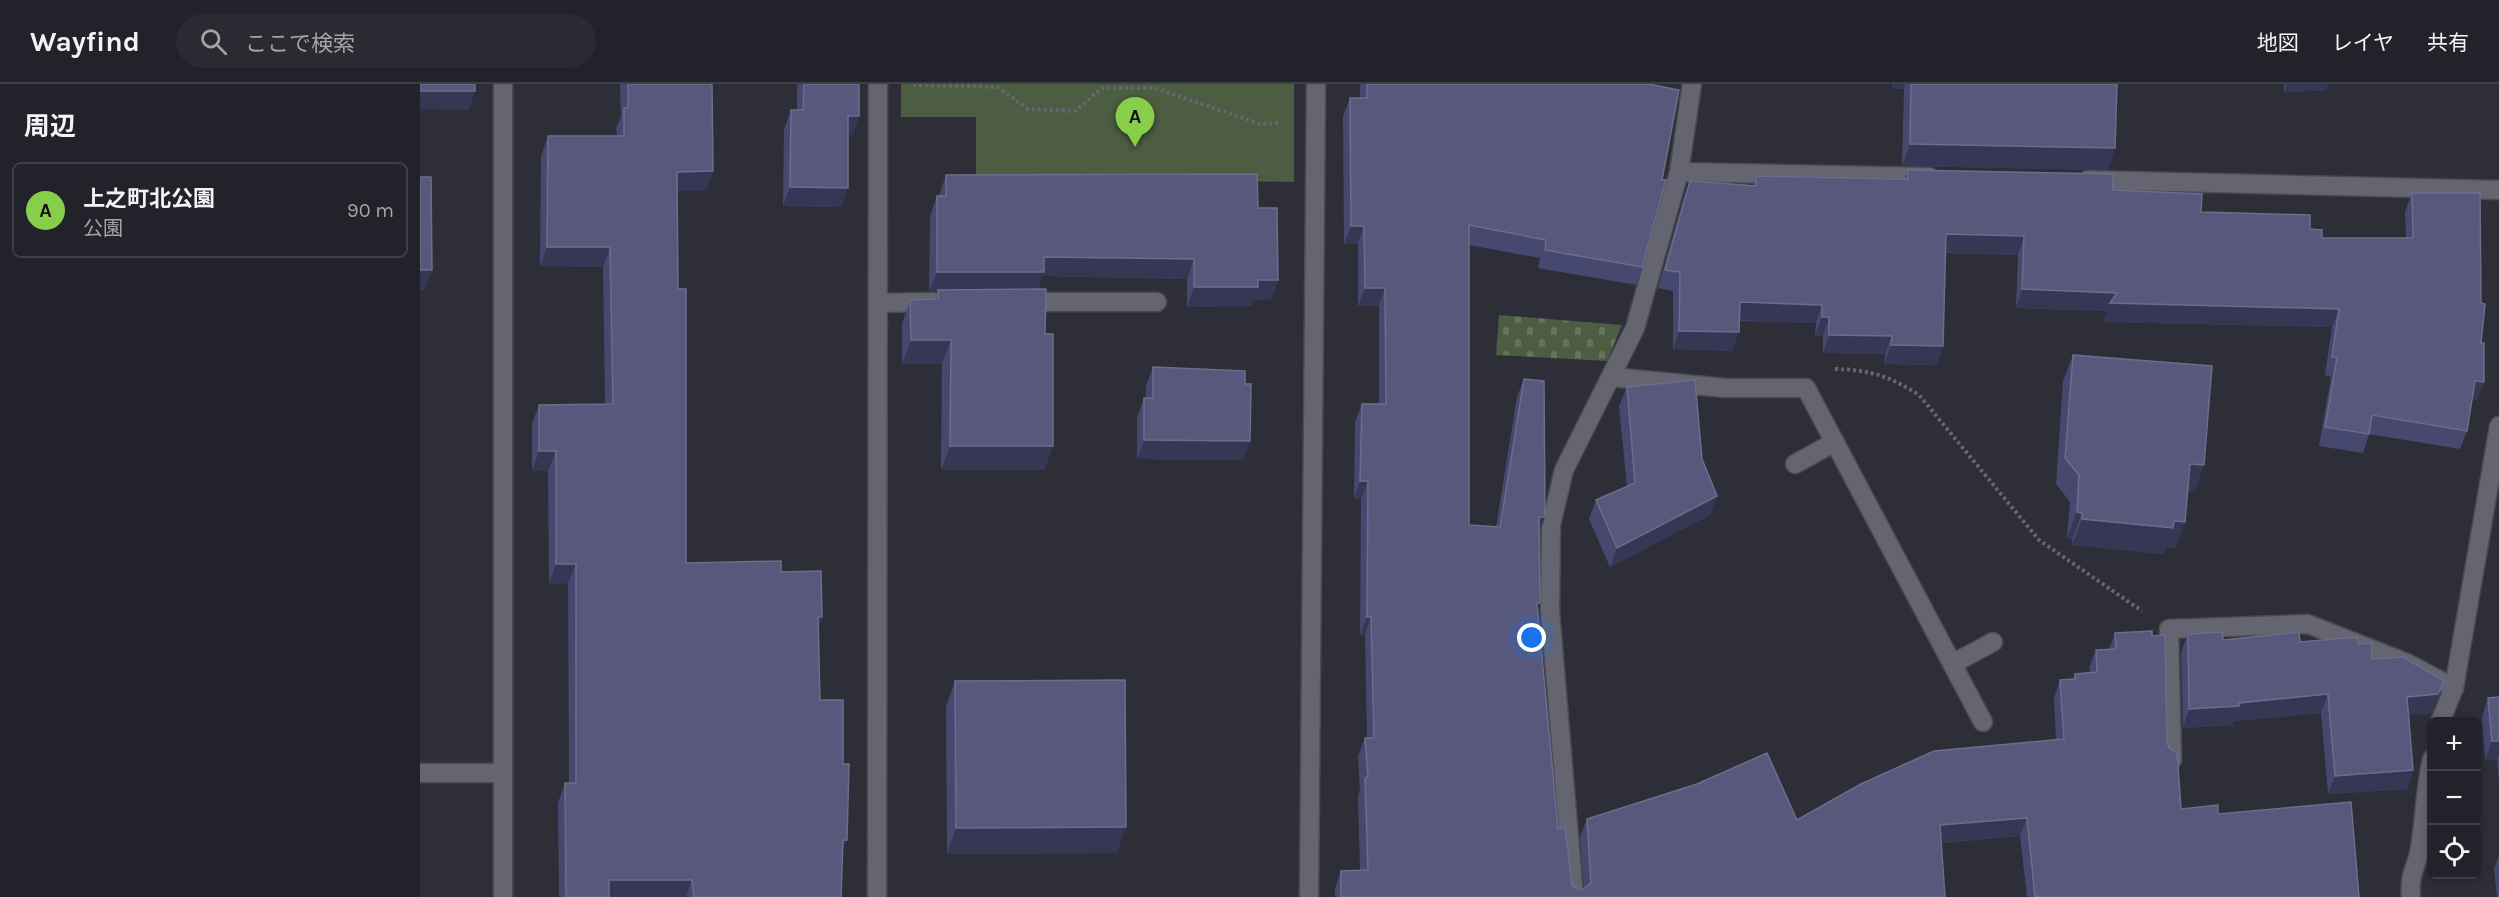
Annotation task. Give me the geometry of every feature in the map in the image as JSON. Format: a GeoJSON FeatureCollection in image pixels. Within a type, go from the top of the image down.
{"type":"FeatureCollection","features":[{"type":"Feature","properties":{"kind":"street"},"geometry":{"type":"LineString","coordinates":[[503,84],[503,897]]}},
{"type":"Feature","properties":{"kind":"street"},"geometry":{"type":"LineString","coordinates":[[1309,897],[1316,84]]}},
{"type":"Feature","properties":{"kind":"street"},"geometry":{"type":"LineString","coordinates":[[1574,897],[1550,611],[1551,525],[1564,470],[1635,328],[1679,172],[1692,84]]}},
{"type":"Feature","properties":{"kind":"street"},"geometry":{"type":"LineString","coordinates":[[877,897],[878,85]]}},
{"type":"Feature","properties":{"kind":"street"},"geometry":{"type":"LineString","coordinates":[[1679,172],[1949,177]]}},
{"type":"Feature","properties":{"kind":"street"},"geometry":{"type":"LineString","coordinates":[[2068,180],[2499,190]]}},
{"type":"Feature","properties":{"kind":"street"},"geometry":{"type":"LineString","coordinates":[[878,303],[948,302]]}},
{"type":"Feature","properties":{"kind":"street"},"geometry":{"type":"LineString","coordinates":[[1006,302],[1157,302]]}},
{"type":"Feature","properties":{"kind":"street"},"geometry":{"type":"LineString","coordinates":[[1612,377],[1725,388],[1806,388],[1983,722]]}},
{"type":"Feature","properties":{"kind":"street"},"geometry":{"type":"LineString","coordinates":[[2442,717],[2454,688],[2491,511],[2499,426]]}},
{"type":"Feature","properties":{"kind":"street"},"geometry":{"type":"LineString","coordinates":[[1795,464],[1835,442]]}},
{"type":"Feature","properties":{"kind":"street"},"geometry":{"type":"LineString","coordinates":[[2172,760],[2169,629],[2308,624],[2407,663],[2454,688]]}},
{"type":"Feature","properties":{"kind":"street"},"geometry":{"type":"LineString","coordinates":[[1952,664],[1993,642]]}},
{"type":"Feature","properties":{"kind":"street"},"geometry":{"type":"LineString","coordinates":[[2411,897],[2409,876],[2420,850],[2424,791],[2429,771]]}},
{"type":"Feature","properties":{"kind":"street"},"geometry":{"type":"LineString","coordinates":[[420,773],[503,773]]}},
{"type":"Feature","properties":{"kind":"path"},"geometry":{"type":"LineString","coordinates":[[878,85],[999,87],[1028,110],[1075,111],[1102,88],[1155,86],[1260,124],[1315,124]]}},
{"type":"Feature","properties":{"kind":"path"},"geometry":{"type":"LineString","coordinates":[[1832,369],[1866,370],[1896,380],[1919,395],[2039,540],[2169,629]]}},
{"type":"Feature","properties":{"kind":"green space"},"geometry":{"type":"Polygon","coordinates":[[[901,84],[1294,84],[1294,182],[976,177],[976,117],[901,117],[901,84]]]}},
{"type":"Feature","properties":{"kind":"green space"},"geometry":{"type":"Polygon","coordinates":[[[1499,315],[1622,325],[1607,361],[1496,355],[1499,315]]]}},
{"type":"Feature","properties":{"kind":"building"},"geometry":{"type":"Polygon","coordinates":[[[420,84],[475,84],[475,91],[420,91],[420,84]]]}},
{"type":"Feature","properties":{"kind":"building"},"geometry":{"type":"Polygon","coordinates":[[[628,84],[712,84],[713,171],[677,172],[678,289],[686,289],[686,563],[781,561],[781,572],[821,571],[822,617],[818,617],[820,700],[843,700],[843,764],[849,764],[847,840],[843,840],[841,897],[694,897],[692,880],[609,880],[609,897],[566,897],[565,783],[576,783],[576,564],[556,564],[556,451],[539,451],[539,405],[613,404],[610,247],[547,247],[548,136],[624,136],[624,108],[628,108],[628,84]]]}},
{"type":"Feature","properties":{"kind":"building"},"geometry":{"type":"Polygon","coordinates":[[[804,84],[859,84],[859,116],[848,116],[848,188],[790,187],[791,110],[803,110],[804,84]]]}},
{"type":"Feature","properties":{"kind":"building"},"geometry":{"type":"Polygon","coordinates":[[[1367,84],[1649,84],[1679,90],[1662,180],[1666,180],[1642,267],[1545,250],[1546,240],[1469,225],[1469,525],[1500,527],[1524,379],[1544,381],[1545,517],[1539,517],[1540,603],[1537,603],[1558,829],[1565,827],[1572,886],[1582,890],[1591,883],[1587,819],[1697,784],[1767,753],[1797,820],[1861,784],[1934,751],[2064,739],[2060,680],[2075,679],[2075,674],[2097,672],[2096,650],[2116,649],[2115,633],[2152,631],[2152,636],[2165,635],[2167,742],[2169,748],[2177,753],[2181,809],[2218,805],[2218,814],[2351,802],[2359,897],[2035,897],[2027,818],[1940,825],[1945,897],[1341,897],[1341,871],[1368,870],[1365,778],[1368,777],[1365,738],[1374,738],[1371,617],[1367,617],[1368,481],[1360,481],[1362,404],[1386,404],[1385,288],[1365,288],[1364,226],[1351,226],[1350,98],[1367,98],[1367,84]]]}},
{"type":"Feature","properties":{"kind":"building"},"geometry":{"type":"Polygon","coordinates":[[[1911,84],[2117,84],[2115,148],[1910,144],[1911,84]]]}},
{"type":"Feature","properties":{"kind":"building"},"geometry":{"type":"Polygon","coordinates":[[[1908,170],[2113,174],[2113,190],[2202,194],[2201,212],[2310,215],[2310,229],[2322,230],[2322,238],[2413,238],[2412,193],[2480,193],[2481,303],[2485,304],[2481,343],[2484,343],[2484,382],[2475,381],[2467,431],[2372,415],[2369,434],[2325,427],[2337,358],[2332,357],[2339,309],[2110,303],[2117,293],[2022,289],[2024,236],[1946,234],[1943,346],[1891,345],[1892,336],[1829,335],[1829,317],[1822,317],[1822,305],[1740,302],[1739,332],[1679,331],[1680,272],[1665,270],[1690,181],[1756,186],[1756,176],[1908,179],[1908,170]]]}},
{"type":"Feature","properties":{"kind":"building"},"geometry":{"type":"Polygon","coordinates":[[[1257,174],[1258,208],[1277,208],[1278,280],[1258,280],[1258,287],[1194,287],[1194,259],[1044,257],[1044,272],[937,272],[937,196],[946,196],[946,175],[1257,174]]]}},
{"type":"Feature","properties":{"kind":"building"},"geometry":{"type":"Polygon","coordinates":[[[420,177],[431,177],[432,270],[420,270],[420,177]]]}},
{"type":"Feature","properties":{"kind":"building"},"geometry":{"type":"Polygon","coordinates":[[[1046,289],[1045,334],[1053,334],[1053,446],[950,446],[951,340],[911,340],[910,300],[938,299],[938,290],[1046,289]]]}},
{"type":"Feature","properties":{"kind":"building"},"geometry":{"type":"Polygon","coordinates":[[[2073,355],[2212,366],[2204,465],[2190,464],[2185,522],[2174,521],[2173,528],[2082,519],[2082,513],[2077,512],[2079,475],[2065,458],[2073,355]]]}},
{"type":"Feature","properties":{"kind":"building"},"geometry":{"type":"Polygon","coordinates":[[[1153,367],[1245,371],[1245,384],[1251,384],[1250,441],[1144,440],[1144,398],[1153,398],[1153,367]]]}},
{"type":"Feature","properties":{"kind":"building"},"geometry":{"type":"Polygon","coordinates":[[[1695,380],[1702,459],[1717,496],[1617,548],[1596,500],[1635,483],[1627,387],[1695,380]]]}},
{"type":"Feature","properties":{"kind":"building"},"geometry":{"type":"Polygon","coordinates":[[[2222,632],[2223,640],[2299,632],[2300,642],[2357,637],[2358,644],[2371,643],[2372,659],[2403,657],[2444,681],[2438,694],[2407,697],[2413,770],[2335,776],[2328,694],[2239,703],[2239,706],[2189,709],[2188,634],[2222,632]]]}},
{"type":"Feature","properties":{"kind":"building"},"geometry":{"type":"Polygon","coordinates":[[[1125,680],[1126,827],[956,828],[955,681],[1125,680]]]}},
{"type":"Feature","properties":{"kind":"building"},"geometry":{"type":"Polygon","coordinates":[[[2499,697],[2499,741],[2492,741],[2488,698],[2499,697]]]}},
{"type":"Feature","properties":{"kind":"place","name":"上之町北公園"},"geometry":{"type":"Point","coordinates":[1135,147]}}]}
